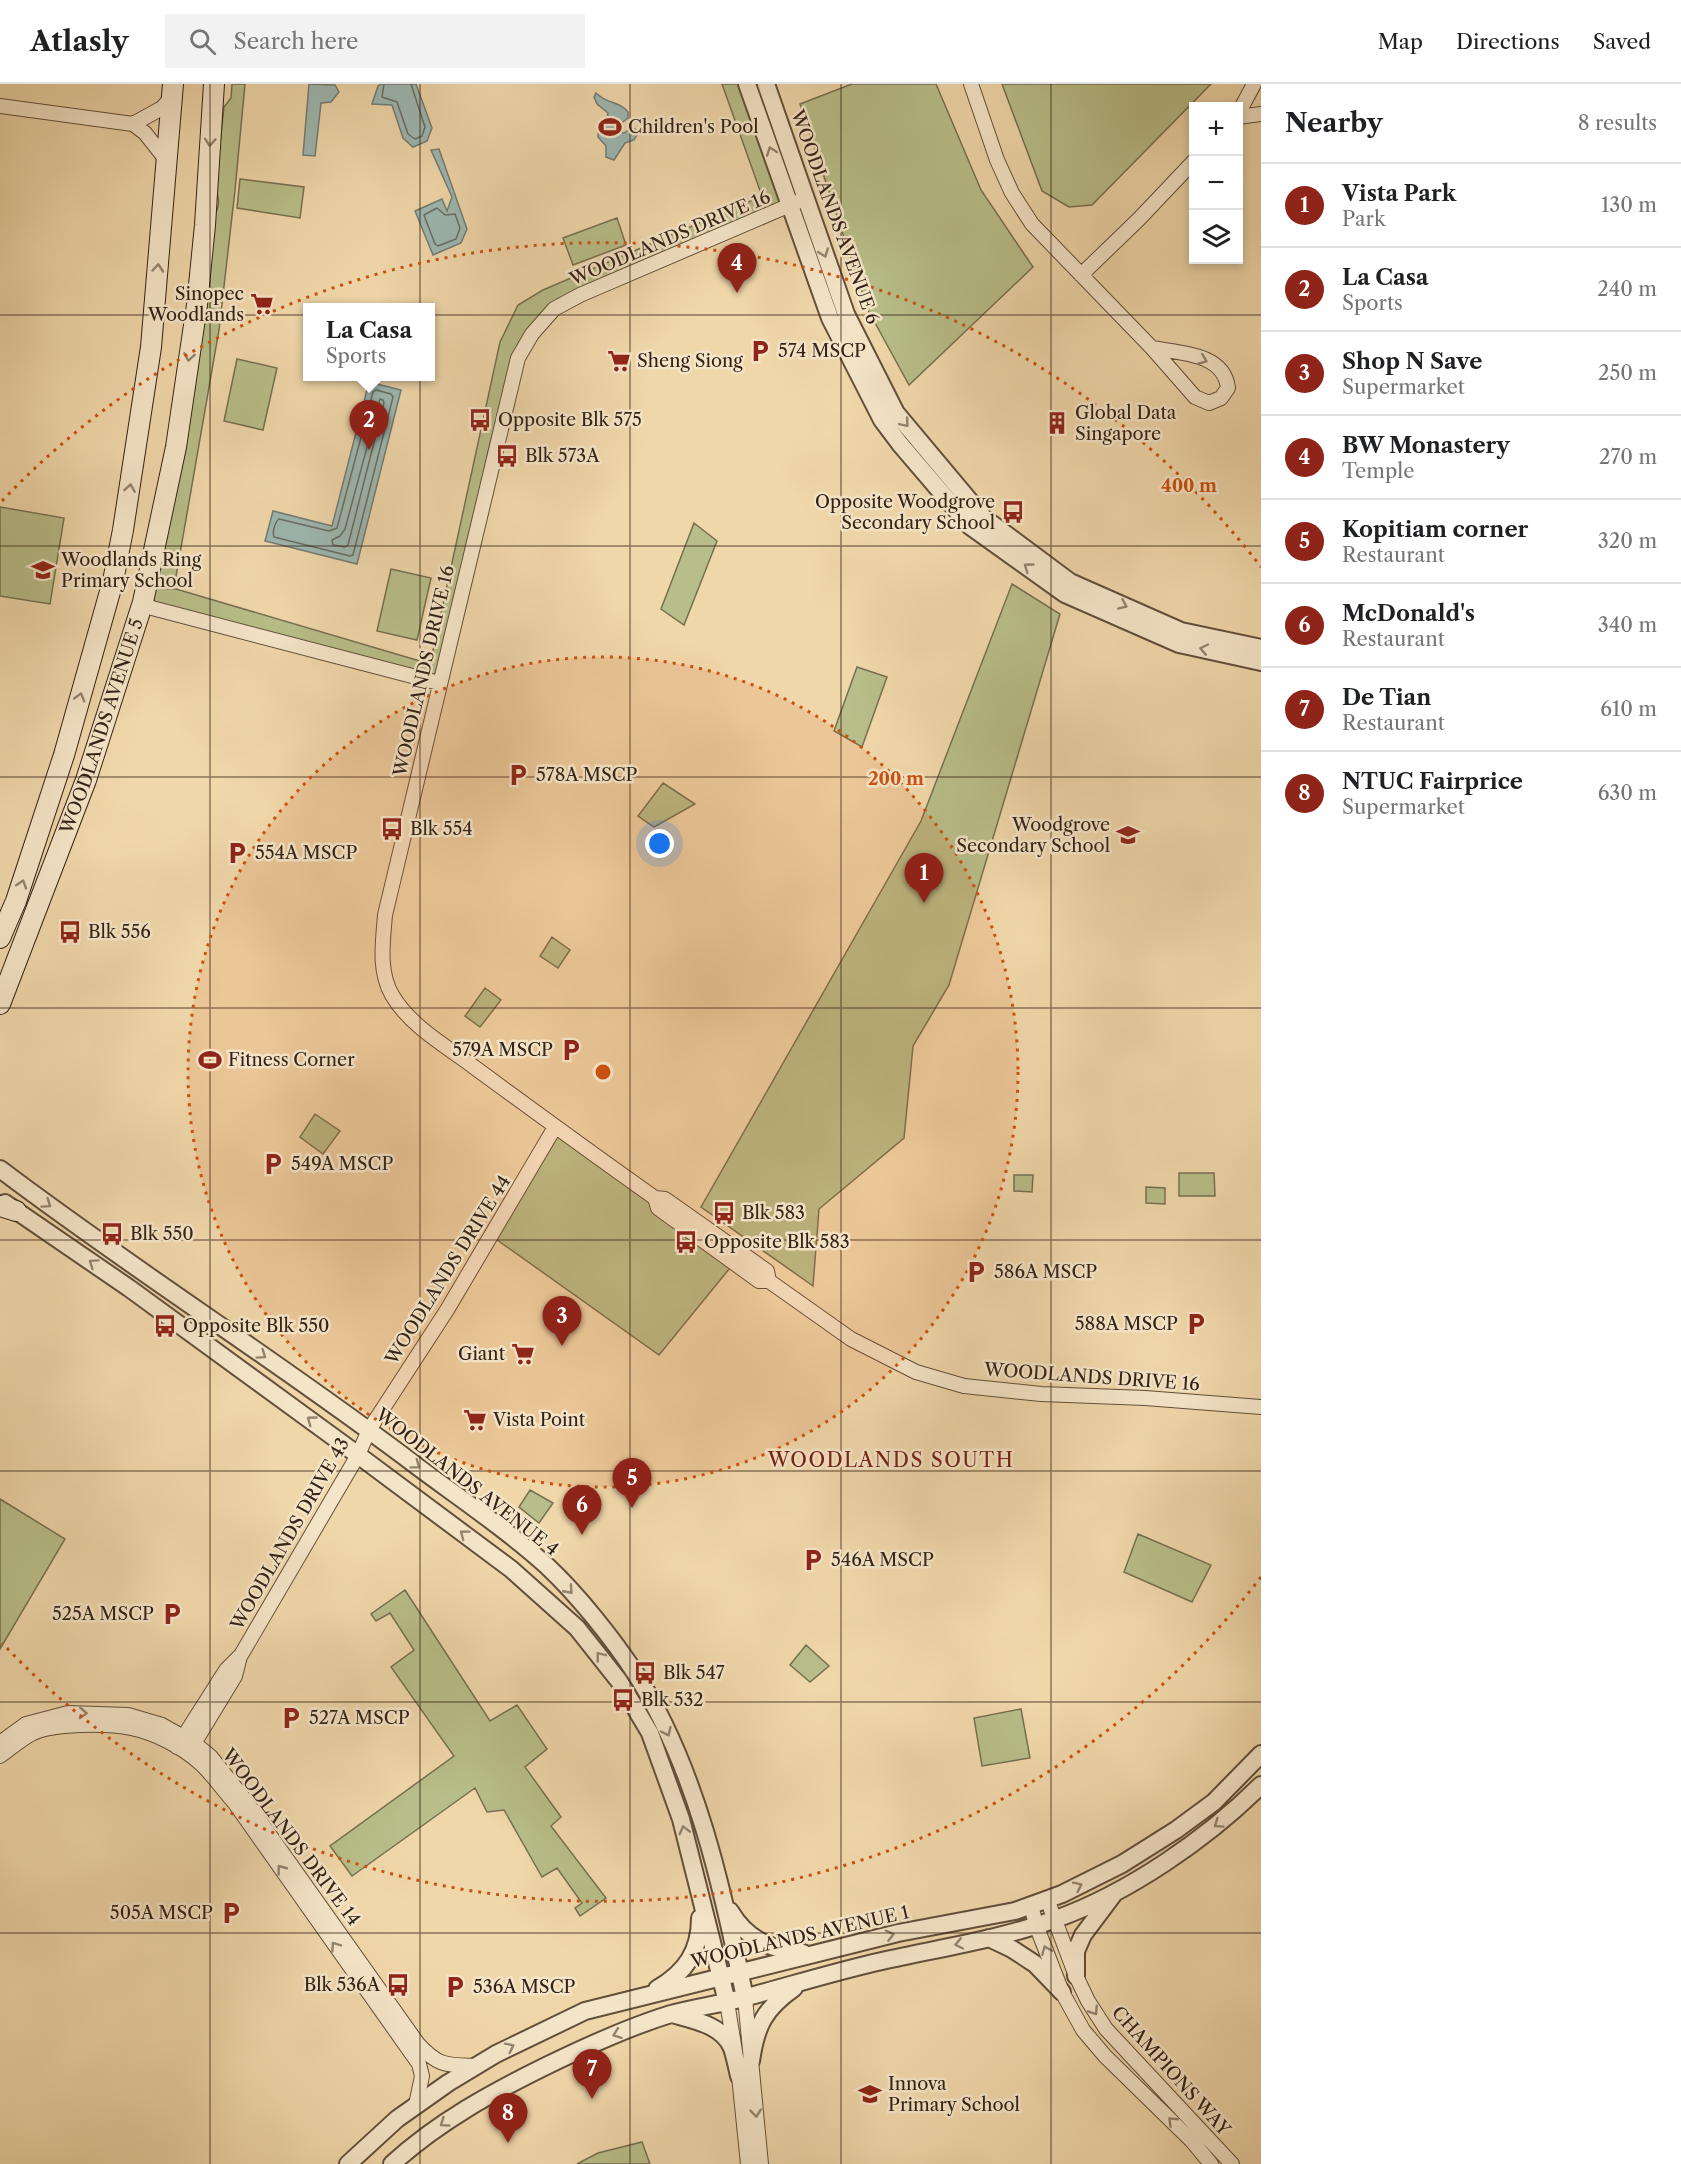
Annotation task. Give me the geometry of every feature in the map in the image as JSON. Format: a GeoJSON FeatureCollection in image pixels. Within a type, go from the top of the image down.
{"type":"FeatureCollection","features":[{"type":"Feature","properties":{"kind":"main road","name":"WOODLANDS AVENUE 5"},"geometry":{"type":"LineString","coordinates":[[0,1004],[86,780],[143,602],[176,447],[197,305],[205,225],[214,84]]}},
{"type":"Feature","properties":{"kind":"main road","name":"WOODLANDS AVENUE 5"},"geometry":{"type":"LineString","coordinates":[[0,938],[16,901],[64,755],[113,581],[152,347],[172,90]]}},
{"type":"Feature","properties":{"kind":"main road"},"geometry":{"type":"LineString","coordinates":[[123,530],[138,535],[144,531],[159,465],[176,447]]}},
{"type":"Feature","properties":{"kind":"street","name":"WOODLANDS AVENUE 6"},"geometry":{"type":"LineString","coordinates":[[747,84],[846,314],[896,413],[984,518],[1070,582],[1181,631],[1261,648]]}},
{"type":"Feature","properties":{"kind":"street","name":"WOODLANDS AVENUE 6"},"geometry":{"type":"LineString","coordinates":[[765,84],[830,318],[882,420],[970,526],[1065,594],[1179,644],[1261,662]]}},
{"type":"Feature","properties":{"kind":"street"},"geometry":{"type":"LineString","coordinates":[[971,84],[997,160],[1012,193],[1032,224],[1152,348],[1195,397],[1209,404],[1221,398],[1228,388],[1226,377],[1220,367],[1203,358],[1152,348]]}},
{"type":"Feature","properties":{"kind":"street"},"geometry":{"type":"LineString","coordinates":[[1243,107],[1254,84]]}},
{"type":"Feature","properties":{"kind":"street"},"geometry":{"type":"LineString","coordinates":[[133,124],[162,108],[172,90]]}},
{"type":"Feature","properties":{"kind":"street"},"geometry":{"type":"LineString","coordinates":[[0,106],[133,124],[145,133],[167,161]]}},
{"type":"Feature","properties":{"kind":"street"},"geometry":{"type":"LineString","coordinates":[[1243,116],[1261,114]]}},
{"type":"Feature","properties":{"kind":"street"},"geometry":{"type":"LineString","coordinates":[[1082,275],[1189,166]]}},
{"type":"Feature","properties":{"kind":"street","name":"WOODLANDS DRIVE 16"},"geometry":{"type":"LineString","coordinates":[[797,202],[580,295],[554,309],[532,334],[518,358],[385,915],[381,956],[385,977],[392,995],[413,1021],[655,1198],[658,1208],[759,1281],[769,1281],[851,1339],[916,1372],[964,1386],[1041,1394],[1144,1398],[1261,1407]]}},
{"type":"Feature","properties":{"kind":"street"},"geometry":{"type":"LineString","coordinates":[[143,602],[152,608],[440,683]]}},
{"type":"Feature","properties":{"kind":"street","name":"WOODLANDS DRIVE 44"},"geometry":{"type":"LineString","coordinates":[[369,1430],[447,1310],[555,1127]]}},
{"type":"Feature","properties":{"kind":"street","name":"WOODLANDS AVENUE 4"},"geometry":{"type":"LineString","coordinates":[[0,1169],[369,1430],[548,1568],[589,1613],[636,1674],[664,1724],[680,1760],[696,1804],[722,1898],[745,1998]]}},
{"type":"Feature","properties":{"kind":"street"},"geometry":{"type":"LineString","coordinates":[[0,1199],[8,1208],[129,1288],[358,1455],[511,1569],[578,1628],[619,1681],[650,1733],[681,1819],[721,1976],[739,2076],[748,2164]]}},
{"type":"Feature","properties":{"kind":"street","name":"WOODLANDS DRIVE 43"},"geometry":{"type":"LineString","coordinates":[[186,1745],[236,1676],[241,1655],[358,1455],[369,1430]]}},
{"type":"Feature","properties":{"kind":"street","name":"WOODLANDS DRIVE 14"},"geometry":{"type":"LineString","coordinates":[[0,1743],[26,1724],[68,1713],[128,1715],[162,1725],[186,1745],[234,1802],[419,2064],[422,2076],[416,2106]]}},
{"type":"Feature","properties":{"kind":"street","name":"WOODLANDS DRIVE 14"},"geometry":{"type":"LineString","coordinates":[[0,1756],[32,1734],[59,1727],[80,1725],[130,1728],[186,1745],[211,1757],[242,1796],[418,2044],[430,2058],[447,2065],[474,2066]]}},
{"type":"Feature","properties":{"kind":"street","name":"WOODLANDS AVENUE 1"},"geometry":{"type":"LineString","coordinates":[[348,2164],[397,2119],[474,2066],[585,2011],[897,1933],[1016,1911],[1047,1899],[1122,1864],[1176,1830],[1214,1802],[1261,1754]]}},
{"type":"Feature","properties":{"kind":"street"},"geometry":{"type":"LineString","coordinates":[[392,2164],[415,2143],[460,2111],[596,2041],[672,2014],[745,1998],[878,1962],[989,1938],[1054,1919],[1147,1875],[1232,1814],[1261,1785]]}},
{"type":"Feature","properties":{"kind":"street"},"geometry":{"type":"LineString","coordinates":[[647,1995],[677,1975],[689,1962],[698,1943],[700,1910],[698,1887]]}},
{"type":"Feature","properties":{"kind":"street"},"geometry":{"type":"LineString","coordinates":[[1076,1976],[1076,1951],[1083,1935],[1115,1892]]}},
{"type":"Feature","properties":{"kind":"street"},"geometry":{"type":"LineString","coordinates":[[722,1898],[742,1930],[758,1940],[788,1951],[813,1954]]}},
{"type":"Feature","properties":{"kind":"street","name":"CHAMPIONS WAY"},"geometry":{"type":"LineString","coordinates":[[1047,1899],[1076,1976],[1088,2001],[1106,2029],[1232,2164]]}},
{"type":"Feature","properties":{"kind":"street","name":"CHAMPIONS WAY"},"geometry":{"type":"LineString","coordinates":[[1031,1905],[1036,1925],[1062,1992],[1083,2030],[1192,2141],[1211,2164]]}},
{"type":"Feature","properties":{"kind":"street"},"geometry":{"type":"LineString","coordinates":[[989,1938],[1035,1964],[1062,1992]]}},
{"type":"Feature","properties":{"kind":"street"},"geometry":{"type":"LineString","coordinates":[[855,1944],[866,1959],[878,1962]]}},
{"type":"Feature","properties":{"kind":"street"},"geometry":{"type":"LineString","coordinates":[[750,2061],[755,2037],[774,2003],[802,1983]]}},
{"type":"Feature","properties":{"kind":"street"},"geometry":{"type":"LineString","coordinates":[[745,1998],[760,2164]]}},
{"type":"Feature","properties":{"kind":"street"},"geometry":{"type":"LineString","coordinates":[[672,2014],[712,2027],[722,2034],[731,2046],[739,2076]]}},
{"type":"Feature","properties":{"kind":"green space"},"geometry":{"type":"Polygon","coordinates":[[[232,84],[245,84],[219,330],[174,588],[152,586],[212,217],[217,211],[218,196],[215,189],[224,107],[231,98],[232,84]]]}},
{"type":"Feature","properties":{"kind":"green space"},"geometry":{"type":"Polygon","coordinates":[[[722,84],[746,84],[788,205],[579,295],[514,353],[488,452],[467,562],[439,683],[148,607],[154,589],[176,589],[430,664],[500,342],[518,305],[543,290],[762,196],[722,84]]]}},
{"type":"Feature","properties":{"kind":"green space"},"geometry":{"type":"Polygon","coordinates":[[[852,84],[936,84],[981,190],[1033,267],[909,385],[868,310],[800,104],[852,84]]]}},
{"type":"Feature","properties":{"kind":"green space"},"geometry":{"type":"Polygon","coordinates":[[[1002,84],[1211,84],[1193,102],[1189,102],[1189,106],[1092,205],[1069,207],[1042,191],[1002,84]]]}},
{"type":"Feature","properties":{"kind":"green space"},"geometry":{"type":"Polygon","coordinates":[[[240,179],[304,187],[300,218],[237,208],[240,179]]]}},
{"type":"Feature","properties":{"kind":"green space"},"geometry":{"type":"Polygon","coordinates":[[[617,218],[626,245],[573,265],[563,238],[617,218]]]}},
{"type":"Feature","properties":{"kind":"green space"},"geometry":{"type":"Polygon","coordinates":[[[237,359],[277,368],[263,430],[224,421],[237,359]]]}},
{"type":"Feature","properties":{"kind":"green space"},"geometry":{"type":"Polygon","coordinates":[[[0,507],[64,518],[50,604],[0,596],[0,507]]]}},
{"type":"Feature","properties":{"kind":"green space"},"geometry":{"type":"Polygon","coordinates":[[[694,523],[717,541],[684,625],[661,609],[694,523]]]}},
{"type":"Feature","properties":{"kind":"green space"},"geometry":{"type":"Polygon","coordinates":[[[391,569],[431,578],[417,640],[377,631],[391,569]]]}},
{"type":"Feature","properties":{"kind":"green space"},"geometry":{"type":"Polygon","coordinates":[[[1012,584],[1060,614],[949,985],[913,1046],[904,1138],[819,1209],[813,1286],[701,1207],[921,821],[1012,584]]]}},
{"type":"Feature","properties":{"kind":"green space"},"geometry":{"type":"Polygon","coordinates":[[[857,667],[887,677],[862,747],[834,731],[857,667]]]}},
{"type":"Feature","properties":{"kind":"green space"},"geometry":{"type":"Polygon","coordinates":[[[663,783],[695,804],[654,827],[638,816],[663,783]]]}},
{"type":"Feature","properties":{"kind":"green space"},"geometry":{"type":"Polygon","coordinates":[[[552,937],[570,950],[558,968],[540,956],[552,937]]]}},
{"type":"Feature","properties":{"kind":"green space"},"geometry":{"type":"Polygon","coordinates":[[[485,988],[501,1000],[480,1027],[465,1016],[485,988]]]}},
{"type":"Feature","properties":{"kind":"green space"},"geometry":{"type":"Polygon","coordinates":[[[315,1114],[340,1131],[323,1154],[300,1137],[315,1114]]]}},
{"type":"Feature","properties":{"kind":"green space"},"geometry":{"type":"Polygon","coordinates":[[[556,1130],[734,1263],[659,1355],[493,1237],[556,1130]]]}},
{"type":"Feature","properties":{"kind":"green space"},"geometry":{"type":"Polygon","coordinates":[[[1179,1173],[1214,1173],[1215,1196],[1179,1196],[1179,1173]]]}},
{"type":"Feature","properties":{"kind":"green space"},"geometry":{"type":"Polygon","coordinates":[[[1014,1175],[1033,1175],[1032,1192],[1014,1191],[1014,1175]]]}},
{"type":"Feature","properties":{"kind":"green space"},"geometry":{"type":"Polygon","coordinates":[[[1146,1187],[1165,1188],[1165,1204],[1146,1203],[1146,1187]]]}},
{"type":"Feature","properties":{"kind":"green space"},"geometry":{"type":"Polygon","coordinates":[[[530,1490],[553,1503],[539,1523],[519,1507],[530,1490]]]}},
{"type":"Feature","properties":{"kind":"green space"},"geometry":{"type":"Polygon","coordinates":[[[0,1499],[65,1539],[0,1649],[0,1499]]]}},
{"type":"Feature","properties":{"kind":"green space"},"geometry":{"type":"Polygon","coordinates":[[[1138,1534],[1211,1565],[1192,1602],[1124,1572],[1138,1534]]]}},
{"type":"Feature","properties":{"kind":"green space"},"geometry":{"type":"Polygon","coordinates":[[[405,1590],[490,1721],[517,1705],[547,1749],[525,1767],[561,1817],[551,1826],[606,1898],[580,1916],[575,1908],[582,1903],[557,1868],[542,1877],[504,1810],[487,1812],[475,1788],[352,1876],[330,1846],[454,1756],[391,1667],[414,1650],[390,1613],[376,1621],[371,1614],[405,1590]]]}},
{"type":"Feature","properties":{"kind":"green space"},"geometry":{"type":"Polygon","coordinates":[[[806,1645],[829,1666],[810,1682],[790,1665],[806,1645]]]}},
{"type":"Feature","properties":{"kind":"green space"},"geometry":{"type":"Polygon","coordinates":[[[1021,1709],[1030,1758],[982,1766],[974,1718],[1021,1709]]]}},
{"type":"Feature","properties":{"kind":"green space"},"geometry":{"type":"Polygon","coordinates":[[[642,2142],[650,2164],[577,2164],[598,2153],[642,2142]]]}},
{"type":"Feature","properties":{"kind":"water"},"geometry":{"type":"Polygon","coordinates":[[[309,84],[335,85],[339,92],[331,102],[321,103],[315,156],[303,155],[309,84]]]}},
{"type":"Feature","properties":{"kind":"water"},"geometry":{"type":"Polygon","coordinates":[[[381,84],[416,84],[432,128],[427,141],[413,147],[403,138],[392,105],[372,104],[378,86],[381,84]]]}},
{"type":"Feature","properties":{"kind":"water","name":"Children's Pool"},"geometry":{"type":"Polygon","coordinates":[[[596,93],[628,112],[628,118],[620,124],[620,132],[624,133],[631,128],[638,133],[634,140],[625,143],[614,160],[606,157],[606,146],[598,137],[608,113],[597,104],[594,97],[596,93]]]}},
{"type":"Feature","properties":{"kind":"water"},"geometry":{"type":"Polygon","coordinates":[[[439,149],[467,229],[461,243],[433,255],[415,211],[442,199],[447,211],[452,197],[431,150],[439,149]]]}},
{"type":"Feature","properties":{"kind":"water"},"geometry":{"type":"Polygon","coordinates":[[[369,382],[401,390],[357,564],[265,541],[273,511],[332,526],[369,382]]]}},
{"type":"Feature","properties":{"kind":"place","name":"Children's Pool"},"geometry":{"type":"Point","coordinates":[610,127]}},
{"type":"Feature","properties":{"kind":"place","name":"BW Monastery"},"geometry":{"type":"Point","coordinates":[737,293]}},
{"type":"Feature","properties":{"kind":"place","name":"Sinopec Woodlands"},"geometry":{"type":"Point","coordinates":[262,304]}},
{"type":"Feature","properties":{"kind":"place","name":"574 MSCP"},"geometry":{"type":"Point","coordinates":[760,351]}},
{"type":"Feature","properties":{"kind":"place","name":"Sheng Siong"},"geometry":{"type":"Point","coordinates":[619,361]}},
{"type":"Feature","properties":{"kind":"place","name":"Opposite Blk 575"},"geometry":{"type":"Point","coordinates":[480,420]}},
{"type":"Feature","properties":{"kind":"place","name":"Global Data Singapore"},"geometry":{"type":"Point","coordinates":[1057,423]}},
{"type":"Feature","properties":{"kind":"place","name":"La Casa"},"geometry":{"type":"Point","coordinates":[369,450]}},
{"type":"Feature","properties":{"kind":"place","name":"Blk 573A"},"geometry":{"type":"Point","coordinates":[507,456]}},
{"type":"Feature","properties":{"kind":"place","name":"Opposite Woodgrove Secondary School"},"geometry":{"type":"Point","coordinates":[1013,512]}},
{"type":"Feature","properties":{"kind":"place","name":"Woodlands Ring Primary School"},"geometry":{"type":"Point","coordinates":[43,570]}},
{"type":"Feature","properties":{"kind":"place","name":"578A MSCP"},"geometry":{"type":"Point","coordinates":[518,775]}},
{"type":"Feature","properties":{"kind":"place","name":"Blk 554"},"geometry":{"type":"Point","coordinates":[392,829]}},
{"type":"Feature","properties":{"kind":"place","name":"Woodgrove Secondary School"},"geometry":{"type":"Point","coordinates":[1128,835]}},
{"type":"Feature","properties":{"kind":"place","name":"554A MSCP"},"geometry":{"type":"Point","coordinates":[237,853]}},
{"type":"Feature","properties":{"kind":"place","name":"Vista Park"},"geometry":{"type":"Point","coordinates":[924,903]}},
{"type":"Feature","properties":{"kind":"place","name":"Blk 556"},"geometry":{"type":"Point","coordinates":[70,932]}},
{"type":"Feature","properties":{"kind":"place","name":"579A MSCP"},"geometry":{"type":"Point","coordinates":[571,1050]}},
{"type":"Feature","properties":{"kind":"place","name":"Fitness Corner"},"geometry":{"type":"Point","coordinates":[210,1060]}},
{"type":"Feature","properties":{"kind":"place","name":"549A MSCP"},"geometry":{"type":"Point","coordinates":[273,1164]}},
{"type":"Feature","properties":{"kind":"place","name":"Blk 583"},"geometry":{"type":"Point","coordinates":[724,1213]}},
{"type":"Feature","properties":{"kind":"place","name":"Blk 550"},"geometry":{"type":"Point","coordinates":[112,1234]}},
{"type":"Feature","properties":{"kind":"place","name":"Opposite Blk 583"},"geometry":{"type":"Point","coordinates":[686,1242]}},
{"type":"Feature","properties":{"kind":"place","name":"586A MSCP"},"geometry":{"type":"Point","coordinates":[976,1272]}},
{"type":"Feature","properties":{"kind":"place","name":"588A MSCP"},"geometry":{"type":"Point","coordinates":[1196,1324]}},
{"type":"Feature","properties":{"kind":"place","name":"Opposite Blk 550"},"geometry":{"type":"Point","coordinates":[165,1326]}},
{"type":"Feature","properties":{"kind":"place","name":"Shop N Save"},"geometry":{"type":"Point","coordinates":[562,1346]}},
{"type":"Feature","properties":{"kind":"place","name":"Giant"},"geometry":{"type":"Point","coordinates":[523,1354]}},
{"type":"Feature","properties":{"kind":"place","name":"Vista Point"},"geometry":{"type":"Point","coordinates":[475,1420]}},
{"type":"Feature","properties":{"kind":"place","name":"Kopitiam corner"},"geometry":{"type":"Point","coordinates":[632,1508]}},
{"type":"Feature","properties":{"kind":"place","name":"McDonald's"},"geometry":{"type":"Point","coordinates":[582,1535]}},
{"type":"Feature","properties":{"kind":"place","name":"546A MSCP"},"geometry":{"type":"Point","coordinates":[813,1560]}},
{"type":"Feature","properties":{"kind":"place","name":"525A MSCP"},"geometry":{"type":"Point","coordinates":[172,1614]}},
{"type":"Feature","properties":{"kind":"place","name":"Blk 547"},"geometry":{"type":"Point","coordinates":[645,1673]}},
{"type":"Feature","properties":{"kind":"place","name":"Blk 532"},"geometry":{"type":"Point","coordinates":[623,1700]}},
{"type":"Feature","properties":{"kind":"place","name":"527A MSCP"},"geometry":{"type":"Point","coordinates":[291,1718]}},
{"type":"Feature","properties":{"kind":"place","name":"505A MSCP"},"geometry":{"type":"Point","coordinates":[231,1913]}},
{"type":"Feature","properties":{"kind":"place","name":"Blk 536A"},"geometry":{"type":"Point","coordinates":[398,1985]}},
{"type":"Feature","properties":{"kind":"place","name":"536A MSCP"},"geometry":{"type":"Point","coordinates":[455,1987]}},
{"type":"Feature","properties":{"kind":"place","name":"Innova Primary School"},"geometry":{"type":"Point","coordinates":[870,2094]}},
{"type":"Feature","properties":{"kind":"place","name":"De Tian"},"geometry":{"type":"Point","coordinates":[592,2099]}},
{"type":"Feature","properties":{"kind":"place","name":"NTUC Fairprice"},"geometry":{"type":"Point","coordinates":[508,2143]}},
{"type":"Feature","properties":{"kind":"district","name":"WOODLANDS SOUTH"},"geometry":{"type":"Point","coordinates":[891,1460]}}]}
